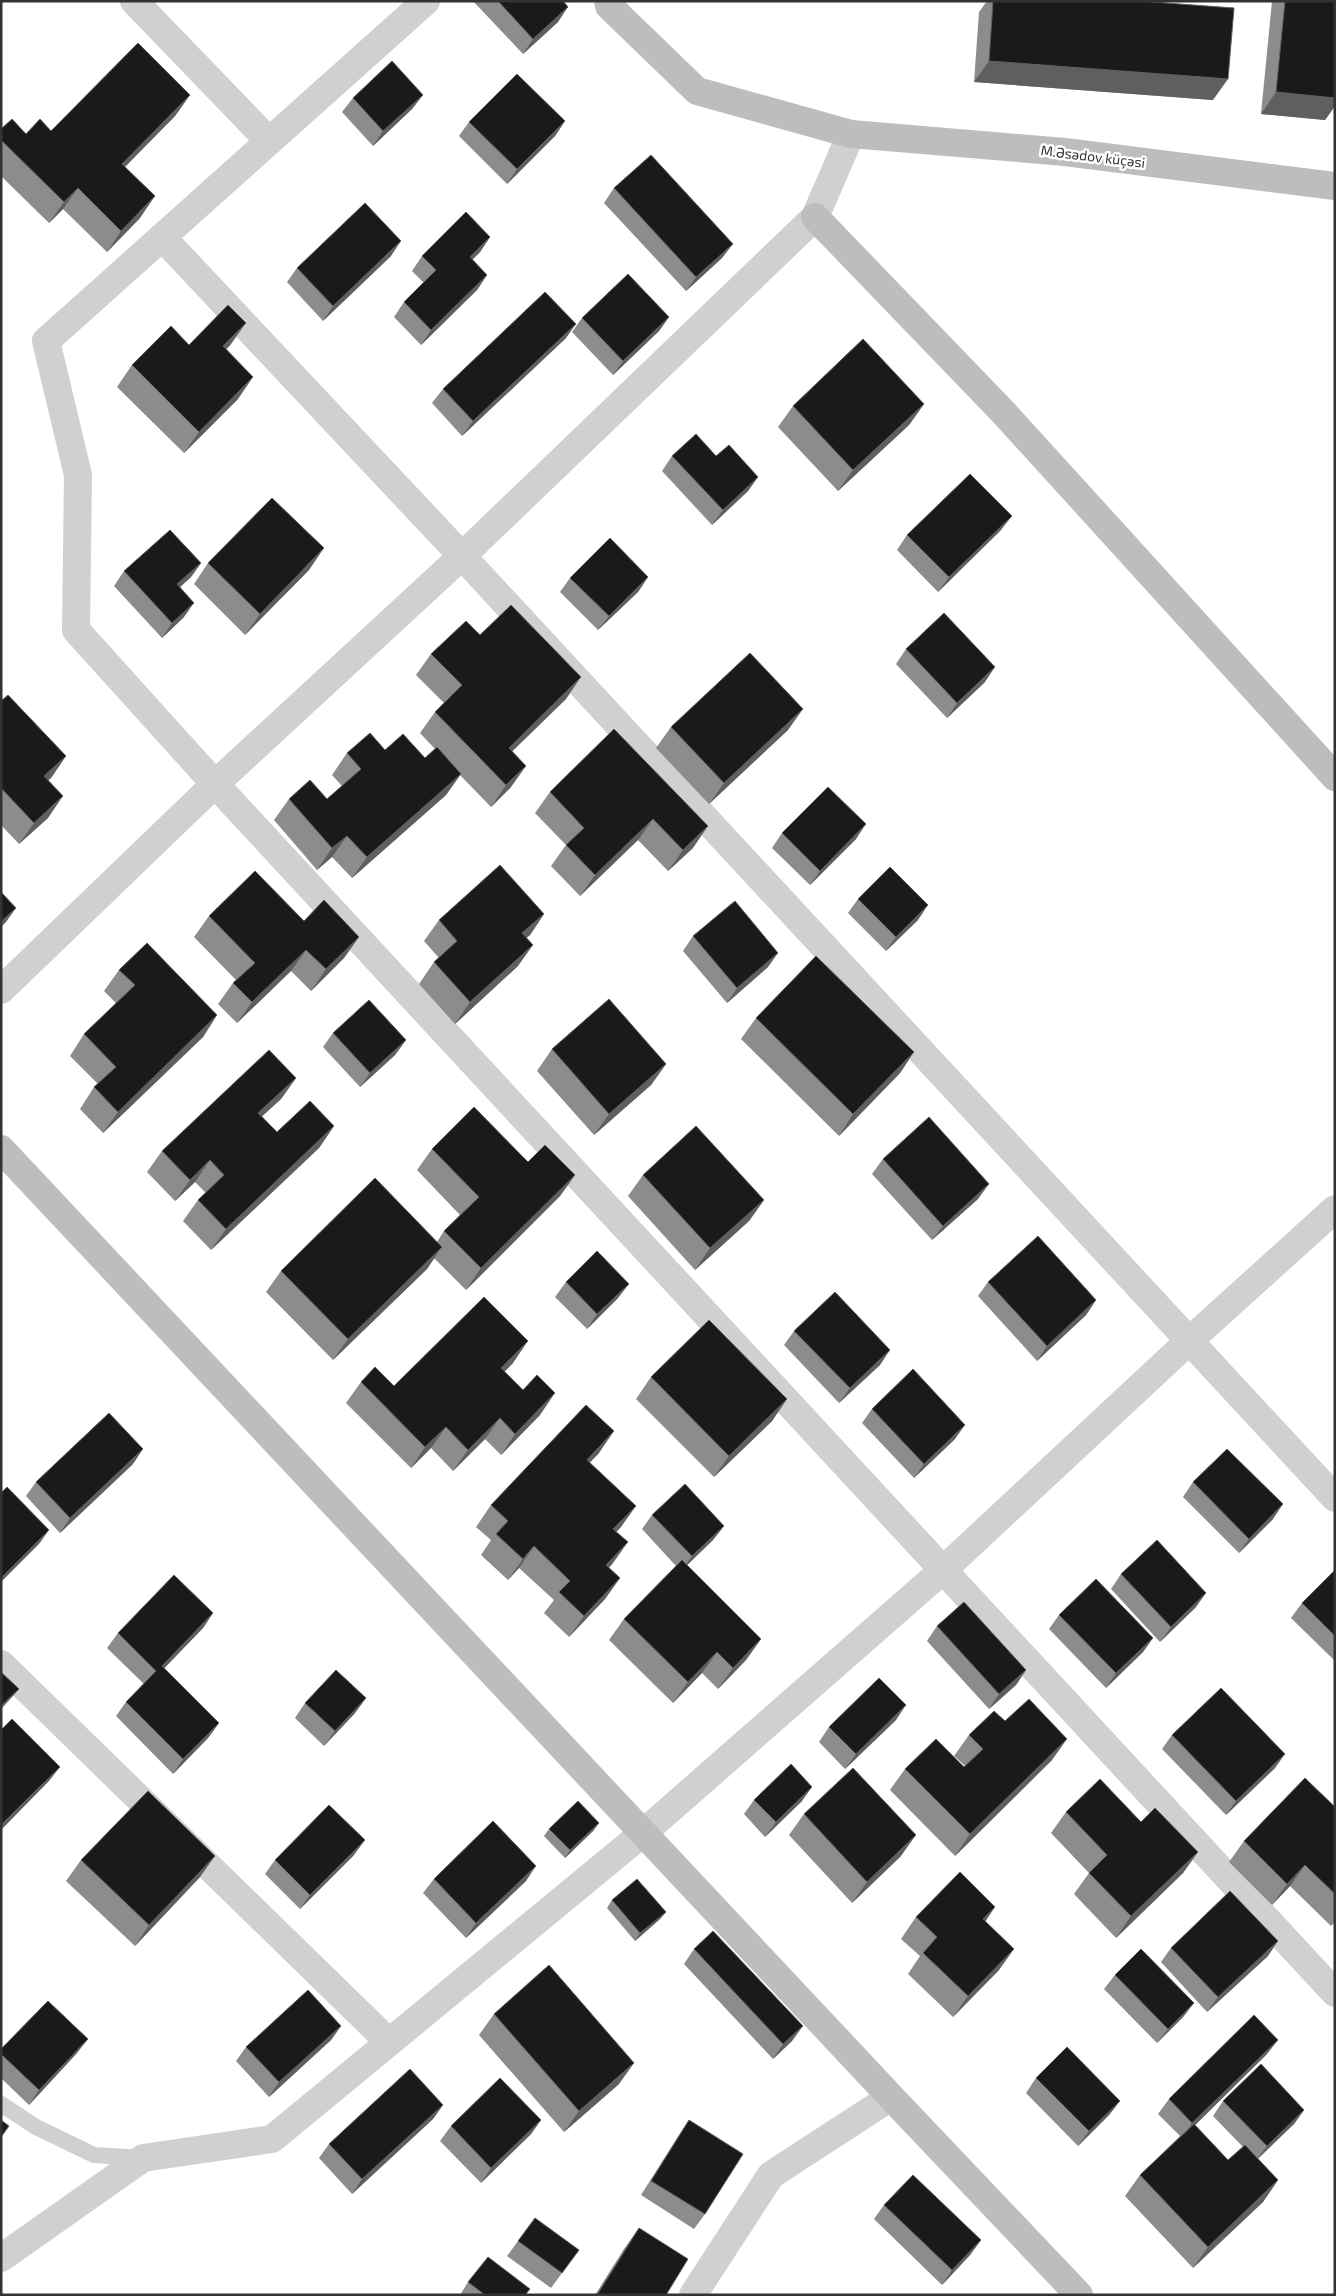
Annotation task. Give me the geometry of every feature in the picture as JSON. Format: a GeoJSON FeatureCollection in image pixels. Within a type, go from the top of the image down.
{"type":"FeatureCollection","features":[{"type":"Feature","properties":{"kind":"street"},"geometry":{"type":"LineString","coordinates":[[134,1],[269,141]]}},
{"type":"Feature","properties":{"kind":"street"},"geometry":{"type":"LineString","coordinates":[[426,1],[46,341],[78,475],[76,630],[215,784],[1335,1993]]}},
{"type":"Feature","properties":{"kind":"street","name":"M.Əsədov küçəsi"},"geometry":{"type":"LineString","coordinates":[[608,1],[609,6],[697,91],[851,134],[1065,152],[1335,186]]}},
{"type":"Feature","properties":{"kind":"street"},"geometry":{"type":"LineString","coordinates":[[1,990],[215,784],[462,556],[815,217],[851,134]]}},
{"type":"Feature","properties":{"kind":"street"},"geometry":{"type":"LineString","coordinates":[[815,217],[1004,413],[1335,777]]}},
{"type":"Feature","properties":{"kind":"street"},"geometry":{"type":"LineString","coordinates":[[162,237],[462,556],[1335,1498]]}},
{"type":"Feature","properties":{"kind":"street"},"geometry":{"type":"LineString","coordinates":[[1,1150],[1079,2295]]}},
{"type":"Feature","properties":{"kind":"street"},"geometry":{"type":"LineString","coordinates":[[1,2258],[143,2158],[272,2139],[643,1833],[943,1570],[1189,1341],[1335,1209]]}},
{"type":"Feature","properties":{"kind":"street"},"geometry":{"type":"LineString","coordinates":[[1,1664],[389,2042]]}},
{"type":"Feature","properties":{"kind":"street"},"geometry":{"type":"LineString","coordinates":[[693,2295],[770,2175],[891,2097]]}},
{"type":"Feature","properties":{"kind":"lane"},"geometry":{"type":"LineString","coordinates":[[1,2104],[36,2127],[94,2155],[143,2158]]}},
{"type":"Feature","properties":{"kind":"building"},"geometry":{"type":"Polygon","coordinates":[[[498,1],[563,1],[568,7],[533,39],[498,1]]]}},
{"type":"Feature","properties":{"kind":"building"},"geometry":{"type":"Polygon","coordinates":[[[993,1],[1139,1],[1234,8],[1228,79],[989,61],[993,1]]]}},
{"type":"Feature","properties":{"kind":"building"},"geometry":{"type":"Polygon","coordinates":[[[1285,1],[1335,1],[1335,98],[1276,92],[1285,1]]]}},
{"type":"Feature","properties":{"kind":"building"},"geometry":{"type":"Polygon","coordinates":[[[138,43],[190,95],[122,164],[155,196],[121,231],[78,188],[64,202],[1,140],[1,129],[12,119],[26,134],[40,119],[51,131],[138,43]]]}},
{"type":"Feature","properties":{"kind":"building"},"geometry":{"type":"Polygon","coordinates":[[[392,61],[423,95],[383,131],[353,98],[392,61]]]}},
{"type":"Feature","properties":{"kind":"building"},"geometry":{"type":"Polygon","coordinates":[[[517,74],[565,121],[517,169],[469,122],[517,74]]]}},
{"type":"Feature","properties":{"kind":"building"},"geometry":{"type":"Polygon","coordinates":[[[651,155],[733,244],[696,277],[614,188],[651,155]]]}},
{"type":"Feature","properties":{"kind":"building"},"geometry":{"type":"Polygon","coordinates":[[[365,203],[401,241],[333,306],[297,268],[365,203]]]}},
{"type":"Feature","properties":{"kind":"building"},"geometry":{"type":"Polygon","coordinates":[[[466,212],[490,237],[470,257],[487,275],[431,330],[404,302],[436,270],[422,256],[466,212]]]}},
{"type":"Feature","properties":{"kind":"building"},"geometry":{"type":"Polygon","coordinates":[[[628,274],[669,317],[623,361],[582,318],[628,274]]]}},
{"type":"Feature","properties":{"kind":"building"},"geometry":{"type":"Polygon","coordinates":[[[545,292],[576,324],[473,421],[443,389],[545,292]]]}},
{"type":"Feature","properties":{"kind":"building"},"geometry":{"type":"Polygon","coordinates":[[[228,305],[246,323],[223,346],[253,377],[199,432],[132,365],[171,326],[189,345],[228,305]]]}},
{"type":"Feature","properties":{"kind":"building"},"geometry":{"type":"Polygon","coordinates":[[[863,339],[924,404],[853,470],[793,406],[863,339]]]}},
{"type":"Feature","properties":{"kind":"building"},"geometry":{"type":"Polygon","coordinates":[[[696,434],[716,456],[729,445],[758,477],[723,510],[672,456],[696,434]]]}},
{"type":"Feature","properties":{"kind":"building"},"geometry":{"type":"Polygon","coordinates":[[[970,474],[1012,516],[949,577],[907,535],[970,474]]]}},
{"type":"Feature","properties":{"kind":"building"},"geometry":{"type":"Polygon","coordinates":[[[272,498],[324,548],[260,614],[208,563],[272,498]]]}},
{"type":"Feature","properties":{"kind":"building"},"geometry":{"type":"Polygon","coordinates":[[[170,530],[201,563],[177,584],[194,603],[172,623],[124,571],[170,530]]]}},
{"type":"Feature","properties":{"kind":"building"},"geometry":{"type":"Polygon","coordinates":[[[610,538],[648,577],[609,616],[570,578],[610,538]]]}},
{"type":"Feature","properties":{"kind":"building"},"geometry":{"type":"Polygon","coordinates":[[[511,605],[581,677],[509,748],[526,766],[506,785],[435,712],[462,685],[431,654],[466,621],[480,635],[511,605]]]}},
{"type":"Feature","properties":{"kind":"building"},"geometry":{"type":"Polygon","coordinates":[[[944,613],[995,667],[957,703],[906,649],[944,613]]]}},
{"type":"Feature","properties":{"kind":"building"},"geometry":{"type":"Polygon","coordinates":[[[750,653],[803,709],[724,783],[671,727],[750,653]]]}},
{"type":"Feature","properties":{"kind":"building"},"geometry":{"type":"Polygon","coordinates":[[[8,695],[66,756],[44,776],[63,796],[34,823],[1,788],[1,701],[8,695]]]}},
{"type":"Feature","properties":{"kind":"building"},"geometry":{"type":"Polygon","coordinates":[[[614,729],[708,826],[683,850],[653,819],[595,875],[566,845],[584,828],[550,792],[614,729]]]}},
{"type":"Feature","properties":{"kind":"building"},"geometry":{"type":"Polygon","coordinates":[[[370,733],[385,750],[403,734],[425,758],[437,747],[461,774],[367,857],[347,836],[332,848],[289,799],[310,780],[327,799],[361,769],[347,753],[370,733]]]}},
{"type":"Feature","properties":{"kind":"building"},"geometry":{"type":"Polygon","coordinates":[[[828,787],[866,824],[820,871],[782,833],[828,787]]]}},
{"type":"Feature","properties":{"kind":"building"},"geometry":{"type":"Polygon","coordinates":[[[500,865],[544,914],[522,933],[533,945],[470,1002],[434,962],[457,941],[439,920],[500,865]]]}},
{"type":"Feature","properties":{"kind":"building"},"geometry":{"type":"Polygon","coordinates":[[[890,867],[928,905],[896,937],[858,899],[890,867]]]}},
{"type":"Feature","properties":{"kind":"building"},"geometry":{"type":"Polygon","coordinates":[[[255,871],[304,921],[324,900],[359,937],[326,969],[306,950],[252,1002],[233,983],[255,963],[209,916],[255,871]]]}},
{"type":"Feature","properties":{"kind":"building"},"geometry":{"type":"Polygon","coordinates":[[[1,892],[16,908],[1,922],[1,892]]]}},
{"type":"Feature","properties":{"kind":"building"},"geometry":{"type":"Polygon","coordinates":[[[735,901],[778,953],[737,988],[693,936],[735,901]]]}},
{"type":"Feature","properties":{"kind":"building"},"geometry":{"type":"Polygon","coordinates":[[[147,943],[217,1015],[118,1112],[94,1087],[116,1067],[84,1034],[135,985],[119,970],[147,943]]]}},
{"type":"Feature","properties":{"kind":"building"},"geometry":{"type":"Polygon","coordinates":[[[816,956],[914,1052],[853,1114],[756,1018],[816,956]]]}},
{"type":"Feature","properties":{"kind":"building"},"geometry":{"type":"Polygon","coordinates":[[[609,999],[666,1064],[609,1114],[552,1049],[609,999]]]}},
{"type":"Feature","properties":{"kind":"building"},"geometry":{"type":"Polygon","coordinates":[[[369,1000],[406,1040],[370,1073],[333,1033],[369,1000]]]}},
{"type":"Feature","properties":{"kind":"building"},"geometry":{"type":"Polygon","coordinates":[[[269,1050],[296,1078],[258,1113],[277,1132],[310,1101],[334,1126],[226,1229],[198,1200],[224,1175],[210,1160],[190,1180],[162,1151],[269,1050]]]}},
{"type":"Feature","properties":{"kind":"building"},"geometry":{"type":"Polygon","coordinates":[[[474,1107],[528,1162],[545,1145],[575,1175],[481,1268],[444,1231],[479,1197],[432,1149],[474,1107]]]}},
{"type":"Feature","properties":{"kind":"building"},"geometry":{"type":"Polygon","coordinates":[[[929,1117],[989,1184],[943,1226],[883,1159],[929,1117]]]}},
{"type":"Feature","properties":{"kind":"building"},"geometry":{"type":"Polygon","coordinates":[[[696,1126],[764,1200],[710,1248],[643,1175],[696,1126]]]}},
{"type":"Feature","properties":{"kind":"building"},"geometry":{"type":"Polygon","coordinates":[[[375,1178],[442,1247],[348,1339],[281,1271],[375,1178]]]}},
{"type":"Feature","properties":{"kind":"building"},"geometry":{"type":"Polygon","coordinates":[[[1038,1236],[1096,1300],[1047,1346],[988,1282],[1038,1236]]]}},
{"type":"Feature","properties":{"kind":"building"},"geometry":{"type":"Polygon","coordinates":[[[597,1251],[629,1284],[597,1314],[566,1282],[597,1251]]]}},
{"type":"Feature","properties":{"kind":"building"},"geometry":{"type":"Polygon","coordinates":[[[835,1292],[890,1350],[850,1388],[794,1331],[835,1292]]]}},
{"type":"Feature","properties":{"kind":"building"},"geometry":{"type":"Polygon","coordinates":[[[484,1297],[528,1341],[501,1368],[523,1390],[537,1375],[555,1393],[515,1434],[500,1418],[468,1450],[446,1427],[425,1447],[361,1382],[375,1367],[394,1386],[484,1297]]]}},
{"type":"Feature","properties":{"kind":"building"},"geometry":{"type":"Polygon","coordinates":[[[709,1320],[787,1399],[729,1456],[651,1377],[709,1320]]]}},
{"type":"Feature","properties":{"kind":"building"},"geometry":{"type":"Polygon","coordinates":[[[913,1369],[965,1425],[924,1464],[872,1409],[913,1369]]]}},
{"type":"Feature","properties":{"kind":"building"},"geometry":{"type":"Polygon","coordinates":[[[586,1405],[614,1431],[587,1460],[636,1506],[613,1529],[628,1542],[606,1565],[620,1578],[584,1616],[559,1592],[570,1581],[534,1546],[523,1559],[496,1534],[508,1521],[491,1505],[586,1405]]]}},
{"type":"Feature","properties":{"kind":"building"},"geometry":{"type":"Polygon","coordinates":[[[109,1413],[143,1449],[70,1518],[36,1482],[109,1413]]]}},
{"type":"Feature","properties":{"kind":"building"},"geometry":{"type":"Polygon","coordinates":[[[1227,1449],[1283,1504],[1249,1539],[1193,1482],[1227,1449]]]}},
{"type":"Feature","properties":{"kind":"building"},"geometry":{"type":"Polygon","coordinates":[[[685,1484],[724,1526],[692,1556],[652,1515],[685,1484]]]}},
{"type":"Feature","properties":{"kind":"building"},"geometry":{"type":"Polygon","coordinates":[[[7,1487],[49,1530],[2,1577],[1,1493],[7,1487]]]}},
{"type":"Feature","properties":{"kind":"building"},"geometry":{"type":"Polygon","coordinates":[[[1157,1540],[1206,1593],[1171,1627],[1121,1574],[1157,1540]]]}},
{"type":"Feature","properties":{"kind":"building"},"geometry":{"type":"Polygon","coordinates":[[[682,1560],[761,1639],[733,1668],[717,1652],[688,1682],[624,1619],[682,1560]]]}},
{"type":"Feature","properties":{"kind":"building"},"geometry":{"type":"Polygon","coordinates":[[[1335,1570],[1335,1636],[1302,1603],[1335,1570]]]}},
{"type":"Feature","properties":{"kind":"building"},"geometry":{"type":"Polygon","coordinates":[[[174,1575],[213,1613],[162,1666],[219,1723],[183,1759],[126,1702],[156,1671],[118,1633],[174,1575]]]}},
{"type":"Feature","properties":{"kind":"building"},"geometry":{"type":"Polygon","coordinates":[[[1096,1579],[1153,1638],[1116,1673],[1059,1615],[1096,1579]]]}},
{"type":"Feature","properties":{"kind":"building"},"geometry":{"type":"Polygon","coordinates":[[[964,1602],[1026,1670],[999,1694],[937,1626],[964,1602]]]}},
{"type":"Feature","properties":{"kind":"building"},"geometry":{"type":"Polygon","coordinates":[[[336,1670],[366,1698],[335,1731],[305,1703],[336,1670]]]}},
{"type":"Feature","properties":{"kind":"building"},"geometry":{"type":"Polygon","coordinates":[[[1,1672],[19,1689],[2,1705],[1,1704],[1,1672]]]}},
{"type":"Feature","properties":{"kind":"building"},"geometry":{"type":"Polygon","coordinates":[[[879,1678],[906,1705],[856,1754],[829,1727],[879,1678]]]}},
{"type":"Feature","properties":{"kind":"building"},"geometry":{"type":"Polygon","coordinates":[[[1221,1688],[1285,1754],[1236,1801],[1172,1735],[1221,1688]]]}},
{"type":"Feature","properties":{"kind":"building"},"geometry":{"type":"Polygon","coordinates":[[[1029,1699],[1067,1739],[970,1834],[905,1769],[936,1739],[964,1767],[983,1749],[969,1735],[994,1711],[1005,1721],[1029,1699]]]}},
{"type":"Feature","properties":{"kind":"building"},"geometry":{"type":"Polygon","coordinates":[[[12,1719],[60,1767],[1,1825],[1,1730],[12,1719]]]}},
{"type":"Feature","properties":{"kind":"building"},"geometry":{"type":"Polygon","coordinates":[[[791,1764],[812,1787],[776,1822],[754,1800],[791,1764]]]}},
{"type":"Feature","properties":{"kind":"building"},"geometry":{"type":"Polygon","coordinates":[[[853,1768],[916,1835],[867,1882],[804,1814],[853,1768]]]}},
{"type":"Feature","properties":{"kind":"building"},"geometry":{"type":"Polygon","coordinates":[[[1305,1778],[1335,1807],[1335,1894],[1305,1865],[1287,1884],[1244,1841],[1305,1778]]]}},
{"type":"Feature","properties":{"kind":"building"},"geometry":{"type":"Polygon","coordinates":[[[1100,1779],[1141,1822],[1155,1808],[1198,1852],[1131,1916],[1089,1873],[1107,1855],[1066,1812],[1100,1779]]]}},
{"type":"Feature","properties":{"kind":"building"},"geometry":{"type":"Polygon","coordinates":[[[148,1791],[215,1856],[149,1925],[81,1860],[148,1791]]]}},
{"type":"Feature","properties":{"kind":"building"},"geometry":{"type":"Polygon","coordinates":[[[578,1801],[599,1823],[570,1850],[549,1829],[578,1801]]]}},
{"type":"Feature","properties":{"kind":"building"},"geometry":{"type":"Polygon","coordinates":[[[329,1805],[365,1840],[310,1895],[275,1860],[329,1805]]]}},
{"type":"Feature","properties":{"kind":"building"},"geometry":{"type":"Polygon","coordinates":[[[493,1821],[536,1866],[476,1923],[434,1879],[493,1821]]]}},
{"type":"Feature","properties":{"kind":"building"},"geometry":{"type":"Polygon","coordinates":[[[960,1872],[995,1907],[983,1919],[1014,1949],[968,1996],[923,1953],[937,1937],[916,1917],[960,1872]]]}},
{"type":"Feature","properties":{"kind":"building"},"geometry":{"type":"Polygon","coordinates":[[[637,1879],[666,1912],[640,1933],[612,1900],[637,1879]]]}},
{"type":"Feature","properties":{"kind":"building"},"geometry":{"type":"Polygon","coordinates":[[[1230,1891],[1278,1941],[1218,1997],[1171,1948],[1230,1891]]]}},
{"type":"Feature","properties":{"kind":"building"},"geometry":{"type":"Polygon","coordinates":[[[713,1931],[803,2026],[783,2044],[694,1949],[713,1931]]]}},
{"type":"Feature","properties":{"kind":"building"},"geometry":{"type":"Polygon","coordinates":[[[1141,1949],[1194,2003],[1168,2029],[1115,1975],[1141,1949]]]}},
{"type":"Feature","properties":{"kind":"building"},"geometry":{"type":"Polygon","coordinates":[[[549,1965],[634,2063],[579,2111],[494,2014],[549,1965]]]}},
{"type":"Feature","properties":{"kind":"building"},"geometry":{"type":"Polygon","coordinates":[[[308,1990],[341,2026],[279,2082],[246,2047],[308,1990]]]}},
{"type":"Feature","properties":{"kind":"building"},"geometry":{"type":"Polygon","coordinates":[[[48,2001],[88,2039],[39,2090],[1,2054],[1,2049],[48,2001]]]}},
{"type":"Feature","properties":{"kind":"building"},"geometry":{"type":"Polygon","coordinates":[[[1254,2015],[1278,2040],[1192,2123],[1169,2099],[1254,2015]]]}},
{"type":"Feature","properties":{"kind":"building"},"geometry":{"type":"Polygon","coordinates":[[[1067,2047],[1120,2101],[1089,2131],[1036,2078],[1067,2047]]]}},
{"type":"Feature","properties":{"kind":"building"},"geometry":{"type":"Polygon","coordinates":[[[1261,2064],[1304,2110],[1267,2146],[1223,2101],[1261,2064]]]}},
{"type":"Feature","properties":{"kind":"building"},"geometry":{"type":"Polygon","coordinates":[[[410,2069],[443,2105],[362,2179],[329,2144],[410,2069]]]}},
{"type":"Feature","properties":{"kind":"building"},"geometry":{"type":"Polygon","coordinates":[[[500,2078],[541,2120],[491,2168],[451,2126],[500,2078]]]}},
{"type":"Feature","properties":{"kind":"building"},"geometry":{"type":"Polygon","coordinates":[[[1,2120],[9,2126],[1,2137],[1,2120]]]}},
{"type":"Feature","properties":{"kind":"building"},"geometry":{"type":"Polygon","coordinates":[[[689,2120],[743,2154],[705,2214],[651,2181],[689,2120]]]}},
{"type":"Feature","properties":{"kind":"building"},"geometry":{"type":"Polygon","coordinates":[[[1194,2124],[1228,2160],[1245,2145],[1278,2180],[1208,2247],[1140,2175],[1194,2124]]]}},
{"type":"Feature","properties":{"kind":"building"},"geometry":{"type":"Polygon","coordinates":[[[913,2175],[981,2240],[952,2270],[884,2205],[913,2175]]]}},
{"type":"Feature","properties":{"kind":"building"},"geometry":{"type":"Polygon","coordinates":[[[535,2218],[579,2250],[562,2273],[518,2241],[535,2218]]]}},
{"type":"Feature","properties":{"kind":"building"},"geometry":{"type":"Polygon","coordinates":[[[639,2228],[688,2259],[666,2295],[597,2295],[639,2228]]]}},
{"type":"Feature","properties":{"kind":"building"},"geometry":{"type":"Polygon","coordinates":[[[488,2257],[530,2289],[525,2295],[485,2295],[468,2282],[488,2257]]]}}]}
